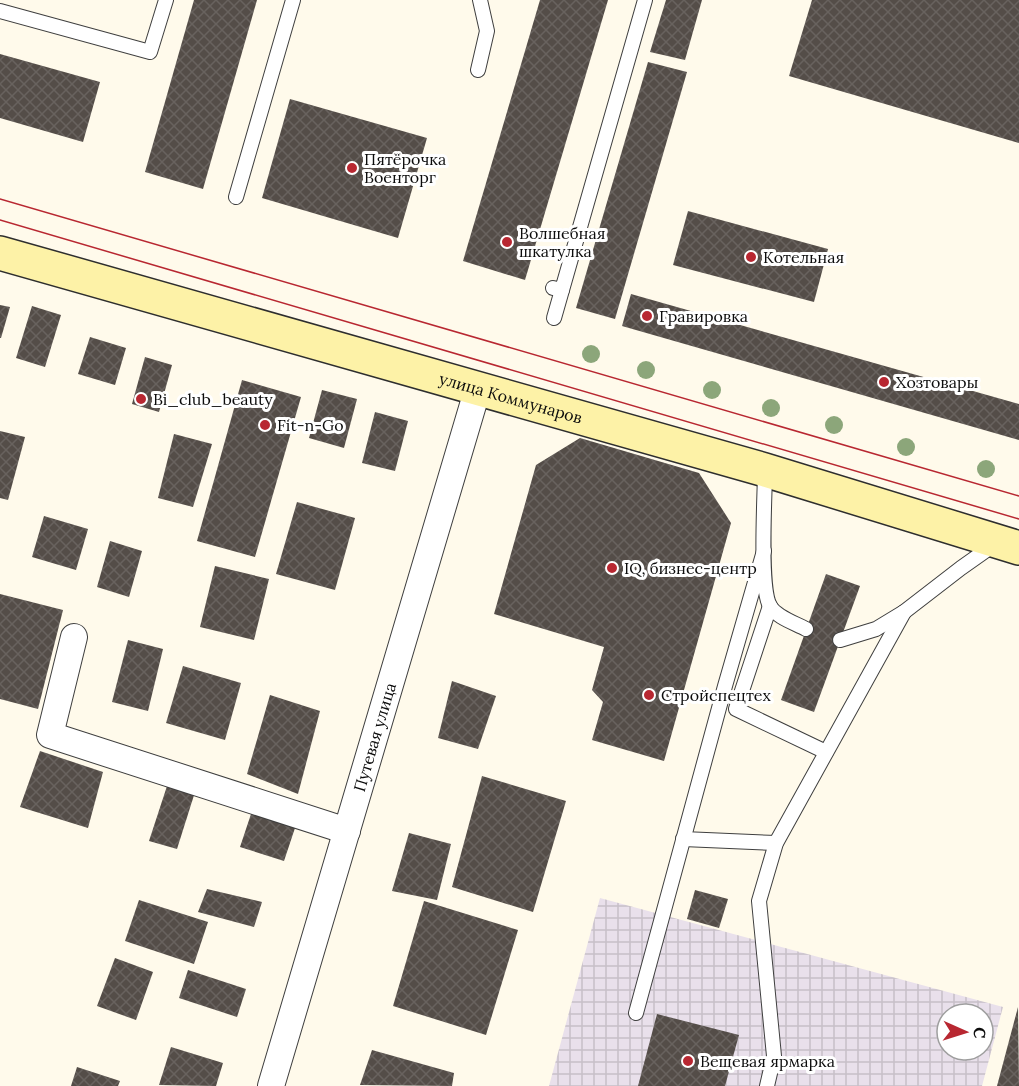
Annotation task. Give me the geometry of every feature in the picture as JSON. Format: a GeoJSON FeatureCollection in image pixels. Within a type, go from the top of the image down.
{"type":"FeatureCollection","features":[{"type":"Feature","properties":{"kind":"main road","name":"улица Коммунаров"},"geometry":{"type":"LineString","coordinates":[[0,252],[765,470],[1009,544]]}},
{"type":"Feature","properties":{"kind":"street","name":"Путевая улица"},"geometry":{"type":"LineString","coordinates":[[271,1086],[478,388]]}},
{"type":"Feature","properties":{"kind":"street"},"geometry":{"type":"LineString","coordinates":[[74,637],[50,735],[347,831]]}},
{"type":"Feature","properties":{"kind":"lane"},"geometry":{"type":"LineString","coordinates":[[0,11],[150,52],[166,0]]}},
{"type":"Feature","properties":{"kind":"lane"},"geometry":{"type":"LineString","coordinates":[[236,197],[293,0]]}},
{"type":"Feature","properties":{"kind":"lane"},"geometry":{"type":"LineString","coordinates":[[478,70],[487,31],[480,0]]}},
{"type":"Feature","properties":{"kind":"lane"},"geometry":{"type":"LineString","coordinates":[[554,318],[558,289],[645,0]]}},
{"type":"Feature","properties":{"kind":"lane"},"geometry":{"type":"LineString","coordinates":[[765,470],[765,584],[770,606],[736,710],[826,752]]}},
{"type":"Feature","properties":{"kind":"lane"},"geometry":{"type":"LineString","coordinates":[[840,640],[876,629],[904,612],[961,567],[1009,544]]}},
{"type":"Feature","properties":{"kind":"lane"},"geometry":{"type":"LineString","coordinates":[[636,1013],[764,551]]}},
{"type":"Feature","properties":{"kind":"lane"},"geometry":{"type":"LineString","coordinates":[[770,606],[782,616],[806,629]]}},
{"type":"Feature","properties":{"kind":"lane"},"geometry":{"type":"LineString","coordinates":[[767,1086],[774,1056],[759,901],[776,843],[904,612]]}},
{"type":"Feature","properties":{"kind":"lane"},"geometry":{"type":"LineString","coordinates":[[683,839],[776,843]]}},
{"type":"Feature","properties":{"kind":"shaded area"},"geometry":{"type":"Polygon","coordinates":[[[600,898],[985,1002],[935,1002],[935,1062],[988,1062],[982,1086],[549,1086],[600,898]]]}},
{"type":"Feature","properties":{"kind":"shaded area"},"geometry":{"type":"Polygon","coordinates":[[[995,1005],[1003,1007],[995,1037],[995,1005]]]}},
{"type":"Feature","properties":{"kind":"building"},"geometry":{"type":"Polygon","coordinates":[[[194,0],[257,0],[203,189],[145,172],[194,0]]]}},
{"type":"Feature","properties":{"kind":"building"},"geometry":{"type":"Polygon","coordinates":[[[540,0],[608,0],[525,280],[463,261],[540,0]]]}},
{"type":"Feature","properties":{"kind":"building"},"geometry":{"type":"Polygon","coordinates":[[[666,0],[702,0],[685,60],[650,52],[666,0]]]}},
{"type":"Feature","properties":{"kind":"building"},"geometry":{"type":"Polygon","coordinates":[[[812,0],[1019,0],[1019,143],[789,76],[812,0]]]}},
{"type":"Feature","properties":{"kind":"building"},"geometry":{"type":"Polygon","coordinates":[[[0,54],[100,82],[83,142],[0,118],[0,54]]]}},
{"type":"Feature","properties":{"kind":"building"},"geometry":{"type":"Polygon","coordinates":[[[648,62],[687,72],[615,319],[576,308],[648,62]]]}},
{"type":"Feature","properties":{"kind":"building"},"geometry":{"type":"Polygon","coordinates":[[[290,99],[427,138],[398,238],[262,198],[290,99]]]}},
{"type":"Feature","properties":{"kind":"building","name":"Котельная"},"geometry":{"type":"Polygon","coordinates":[[[688,211],[828,249],[814,302],[673,265],[688,211]]]}},
{"type":"Feature","properties":{"kind":"building"},"geometry":{"type":"Polygon","coordinates":[[[631,294],[1019,404],[1019,440],[622,326],[631,294]]]}},
{"type":"Feature","properties":{"kind":"building"},"geometry":{"type":"Polygon","coordinates":[[[0,305],[10,307],[1,338],[0,338],[0,305]]]}},
{"type":"Feature","properties":{"kind":"building"},"geometry":{"type":"Polygon","coordinates":[[[32,306],[61,315],[45,367],[16,358],[32,306]]]}},
{"type":"Feature","properties":{"kind":"building"},"geometry":{"type":"Polygon","coordinates":[[[90,337],[126,348],[115,385],[78,374],[90,337]]]}},
{"type":"Feature","properties":{"kind":"building"},"geometry":{"type":"Polygon","coordinates":[[[145,357],[172,365],[159,412],[132,404],[145,357]]]}},
{"type":"Feature","properties":{"kind":"building"},"geometry":{"type":"Polygon","coordinates":[[[242,380],[301,397],[255,557],[197,541],[242,380]]]}},
{"type":"Feature","properties":{"kind":"building"},"geometry":{"type":"Polygon","coordinates":[[[322,390],[357,399],[344,448],[309,438],[322,390]]]}},
{"type":"Feature","properties":{"kind":"building"},"geometry":{"type":"Polygon","coordinates":[[[375,412],[408,421],[395,471],[362,463],[375,412]]]}},
{"type":"Feature","properties":{"kind":"building"},"geometry":{"type":"Polygon","coordinates":[[[0,431],[25,437],[8,500],[0,498],[0,431]]]}},
{"type":"Feature","properties":{"kind":"building"},"geometry":{"type":"Polygon","coordinates":[[[174,434],[212,444],[193,507],[158,498],[174,434]]]}},
{"type":"Feature","properties":{"kind":"building","name":"IQ, бизнес-центр"},"geometry":{"type":"Polygon","coordinates":[[[580,438],[699,473],[731,523],[664,761],[592,740],[603,702],[592,690],[604,647],[494,614],[536,465],[580,438]]]}},
{"type":"Feature","properties":{"kind":"building"},"geometry":{"type":"Polygon","coordinates":[[[297,502],[355,518],[335,590],[276,574],[297,502]]]}},
{"type":"Feature","properties":{"kind":"building"},"geometry":{"type":"Polygon","coordinates":[[[44,516],[88,529],[76,570],[32,557],[44,516]]]}},
{"type":"Feature","properties":{"kind":"building"},"geometry":{"type":"Polygon","coordinates":[[[110,541],[142,551],[129,597],[97,587],[110,541]]]}},
{"type":"Feature","properties":{"kind":"building"},"geometry":{"type":"Polygon","coordinates":[[[215,566],[269,579],[254,640],[200,627],[215,566]]]}},
{"type":"Feature","properties":{"kind":"building"},"geometry":{"type":"Polygon","coordinates":[[[826,574],[860,586],[814,712],[781,700],[826,574]]]}},
{"type":"Feature","properties":{"kind":"building"},"geometry":{"type":"Polygon","coordinates":[[[0,594],[63,610],[38,709],[0,699],[0,594]]]}},
{"type":"Feature","properties":{"kind":"building"},"geometry":{"type":"Polygon","coordinates":[[[128,640],[163,649],[148,711],[112,702],[128,640]]]}},
{"type":"Feature","properties":{"kind":"building"},"geometry":{"type":"Polygon","coordinates":[[[183,666],[241,683],[225,740],[166,723],[183,666]]]}},
{"type":"Feature","properties":{"kind":"building"},"geometry":{"type":"Polygon","coordinates":[[[452,681],[496,696],[478,749],[438,738],[452,681]]]}},
{"type":"Feature","properties":{"kind":"building"},"geometry":{"type":"Polygon","coordinates":[[[270,695],[320,711],[298,794],[247,774],[270,695]]]}},
{"type":"Feature","properties":{"kind":"building"},"geometry":{"type":"Polygon","coordinates":[[[40,751],[103,772],[88,828],[20,807],[40,751]]]}},
{"type":"Feature","properties":{"kind":"building"},"geometry":{"type":"Polygon","coordinates":[[[482,776],[566,801],[533,912],[452,887],[482,776]]]}},
{"type":"Feature","properties":{"kind":"building"},"geometry":{"type":"Polygon","coordinates":[[[168,783],[195,792],[177,849],[149,841],[168,783]]]}},
{"type":"Feature","properties":{"kind":"building"},"geometry":{"type":"Polygon","coordinates":[[[253,808],[297,822],[284,861],[240,847],[253,808]]]}},
{"type":"Feature","properties":{"kind":"building"},"geometry":{"type":"Polygon","coordinates":[[[409,833],[451,844],[437,900],[392,891],[409,833]]]}},
{"type":"Feature","properties":{"kind":"building"},"geometry":{"type":"Polygon","coordinates":[[[207,889],[262,902],[254,927],[198,912],[207,889]]]}},
{"type":"Feature","properties":{"kind":"building"},"geometry":{"type":"Polygon","coordinates":[[[695,890],[728,899],[719,928],[687,919],[695,890]]]}},
{"type":"Feature","properties":{"kind":"building"},"geometry":{"type":"Polygon","coordinates":[[[139,900],[208,922],[194,964],[125,941],[139,900]]]}},
{"type":"Feature","properties":{"kind":"building"},"geometry":{"type":"Polygon","coordinates":[[[424,901],[518,930],[486,1035],[393,1006],[424,901]]]}},
{"type":"Feature","properties":{"kind":"building"},"geometry":{"type":"Polygon","coordinates":[[[115,958],[153,972],[136,1020],[97,1006],[115,958]]]}},
{"type":"Feature","properties":{"kind":"building"},"geometry":{"type":"Polygon","coordinates":[[[188,970],[246,989],[237,1017],[179,998],[188,970]]]}},
{"type":"Feature","properties":{"kind":"building"},"geometry":{"type":"Polygon","coordinates":[[[1018,1007],[1019,1086],[997,1086],[1018,1007]]]}},
{"type":"Feature","properties":{"kind":"building","name":"Вещевая ярмарка"},"geometry":{"type":"Polygon","coordinates":[[[657,1014],[739,1035],[725,1086],[638,1086],[657,1014]]]}},
{"type":"Feature","properties":{"kind":"building"},"geometry":{"type":"Polygon","coordinates":[[[171,1047],[223,1063],[216,1086],[159,1085],[171,1047]]]}},
{"type":"Feature","properties":{"kind":"building"},"geometry":{"type":"Polygon","coordinates":[[[372,1050],[454,1073],[452,1086],[360,1085],[372,1050]]]}},
{"type":"Feature","properties":{"kind":"building"},"geometry":{"type":"Polygon","coordinates":[[[77,1067],[120,1081],[118,1086],[71,1086],[77,1067]]]}},
{"type":"Feature","properties":{"kind":"tram line"},"geometry":{"type":"LineString","coordinates":[[0,199],[1019,496]]}},
{"type":"Feature","properties":{"kind":"tram line"},"geometry":{"type":"LineString","coordinates":[[0,220],[1019,519]]}},
{"type":"Feature","properties":{"kind":"place","name":"Пятёрочка Военторг"},"geometry":{"type":"Point","coordinates":[352,168]}},
{"type":"Feature","properties":{"kind":"place","name":"Волшебная шкатулка"},"geometry":{"type":"Point","coordinates":[507,242]}},
{"type":"Feature","properties":{"kind":"place","name":"Котельная"},"geometry":{"type":"Point","coordinates":[751,257]}},
{"type":"Feature","properties":{"kind":"place","name":"Гравировка"},"geometry":{"type":"Point","coordinates":[647,316]}},
{"type":"Feature","properties":{"kind":"place","name":"Хозтовары"},"geometry":{"type":"Point","coordinates":[884,382]}},
{"type":"Feature","properties":{"kind":"place","name":"Bi_club_beauty"},"geometry":{"type":"Point","coordinates":[141,399]}},
{"type":"Feature","properties":{"kind":"place","name":"Fit-n-Go"},"geometry":{"type":"Point","coordinates":[265,425]}},
{"type":"Feature","properties":{"kind":"place","name":"IQ, бизнес-центр"},"geometry":{"type":"Point","coordinates":[612,568]}},
{"type":"Feature","properties":{"kind":"place","name":"Стройспецтех"},"geometry":{"type":"Point","coordinates":[649,695]}},
{"type":"Feature","properties":{"kind":"place","name":"Вещевая ярмарка"},"geometry":{"type":"Point","coordinates":[688,1061]}}]}
